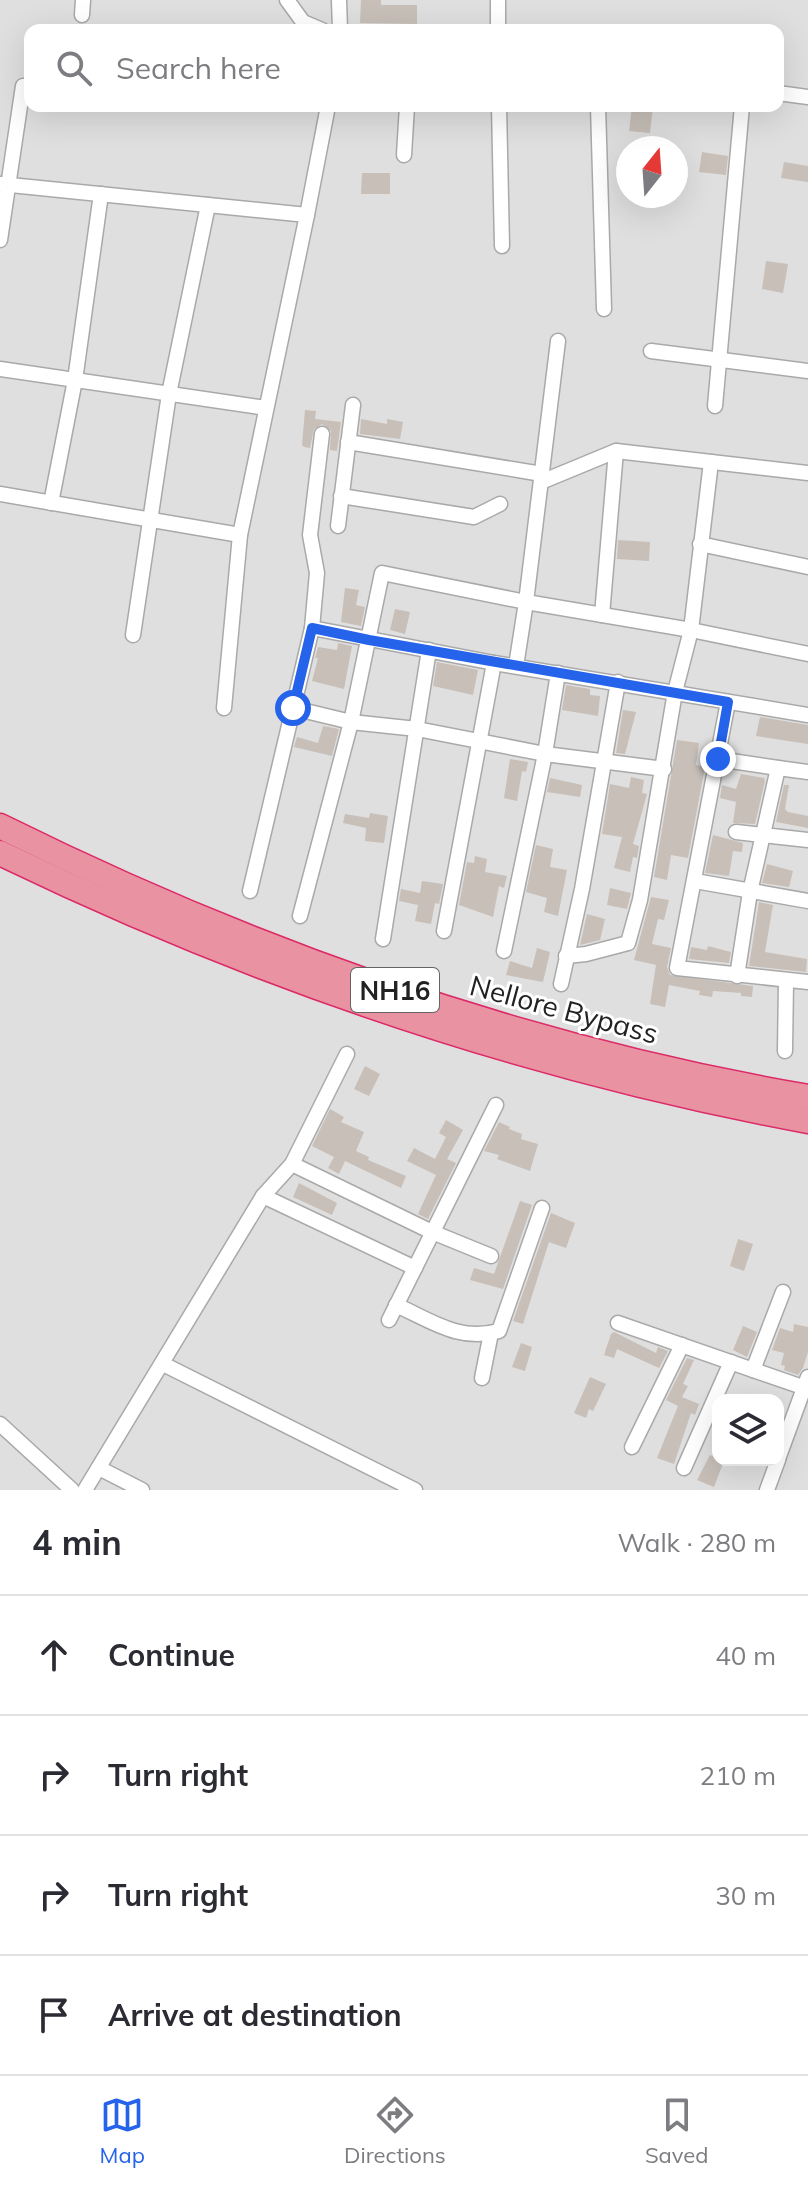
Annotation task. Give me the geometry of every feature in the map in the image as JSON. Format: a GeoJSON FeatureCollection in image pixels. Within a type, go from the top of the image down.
{"type":"FeatureCollection","features":[{"type":"Feature","properties":{"kind":"highway","name":"Nellore Bypass"},"geometry":{"type":"LineString","coordinates":[[0,826],[103,876],[229,928],[433,1003],[609,1055],[808,1097]]}},
{"type":"Feature","properties":{"kind":"highway","name":"Nellore Bypass"},"geometry":{"type":"LineString","coordinates":[[0,853],[93,898],[251,963],[437,1029],[607,1078],[808,1121]]}},
{"type":"Feature","properties":{"kind":"street"},"geometry":{"type":"LineString","coordinates":[[287,0],[308,24]]}},
{"type":"Feature","properties":{"kind":"street"},"geometry":{"type":"LineString","coordinates":[[339,0],[340,24]]}},
{"type":"Feature","properties":{"kind":"street"},"geometry":{"type":"LineString","coordinates":[[498,0],[498,24]]}},
{"type":"Feature","properties":{"kind":"street"},"geometry":{"type":"LineString","coordinates":[[0,240],[4,184],[23,86]]}},
{"type":"Feature","properties":{"kind":"street"},"geometry":{"type":"LineString","coordinates":[[784,94],[808,97]]}},
{"type":"Feature","properties":{"kind":"street"},"geometry":{"type":"LineString","coordinates":[[224,708],[240,535],[327,112]]}},
{"type":"Feature","properties":{"kind":"street"},"geometry":{"type":"LineString","coordinates":[[404,155],[407,112]]}},
{"type":"Feature","properties":{"kind":"street"},"geometry":{"type":"LineString","coordinates":[[499,112],[502,246]]}},
{"type":"Feature","properties":{"kind":"street"},"geometry":{"type":"LineString","coordinates":[[598,112],[604,309]]}},
{"type":"Feature","properties":{"kind":"street"},"geometry":{"type":"LineString","coordinates":[[715,406],[741,112]]}},
{"type":"Feature","properties":{"kind":"street"},"geometry":{"type":"LineString","coordinates":[[4,184],[307,215]]}},
{"type":"Feature","properties":{"kind":"street"},"geometry":{"type":"LineString","coordinates":[[51,503],[75,380],[101,194]]}},
{"type":"Feature","properties":{"kind":"street"},"geometry":{"type":"LineString","coordinates":[[133,635],[169,394],[208,205]]}},
{"type":"Feature","properties":{"kind":"street"},"geometry":{"type":"LineString","coordinates":[[516,666],[558,341]]}},
{"type":"Feature","properties":{"kind":"street"},"geometry":{"type":"LineString","coordinates":[[651,351],[808,371]]}},
{"type":"Feature","properties":{"kind":"street"},"geometry":{"type":"LineString","coordinates":[[0,369],[266,408]]}},
{"type":"Feature","properties":{"kind":"street"},"geometry":{"type":"LineString","coordinates":[[338,526],[353,405]]}},
{"type":"Feature","properties":{"kind":"street"},"geometry":{"type":"LineString","coordinates":[[250,891],[312,628],[317,573],[310,535],[322,434]]}},
{"type":"Feature","properties":{"kind":"street"},"geometry":{"type":"LineString","coordinates":[[348,442],[541,478],[616,451],[808,473]]}},
{"type":"Feature","properties":{"kind":"street"},"geometry":{"type":"LineString","coordinates":[[602,615],[616,451]]}},
{"type":"Feature","properties":{"kind":"street"},"geometry":{"type":"LineString","coordinates":[[566,956],[628,943],[640,900],[675,692],[691,630],[711,462]]}},
{"type":"Feature","properties":{"kind":"street"},"geometry":{"type":"LineString","coordinates":[[0,494],[240,535]]}},
{"type":"Feature","properties":{"kind":"street"},"geometry":{"type":"LineString","coordinates":[[341,496],[474,517],[500,504]]}},
{"type":"Feature","properties":{"kind":"street"},"geometry":{"type":"LineString","coordinates":[[700,544],[808,567]]}},
{"type":"Feature","properties":{"kind":"street"},"geometry":{"type":"LineString","coordinates":[[300,916],[351,722],[382,573],[808,654]]}},
{"type":"Feature","properties":{"kind":"street"},"geometry":{"type":"LineString","coordinates":[[312,628],[494,663],[808,715]]}},
{"type":"Feature","properties":{"kind":"street"},"geometry":{"type":"LineString","coordinates":[[383,939],[429,650]]}},
{"type":"Feature","properties":{"kind":"street"},"geometry":{"type":"LineString","coordinates":[[444,931],[494,663]]}},
{"type":"Feature","properties":{"kind":"street"},"geometry":{"type":"LineString","coordinates":[[504,951],[545,754],[558,673]]}},
{"type":"Feature","properties":{"kind":"street"},"geometry":{"type":"LineString","coordinates":[[561,984],[582,889],[618,682]]}},
{"type":"Feature","properties":{"kind":"street"},"geometry":{"type":"LineString","coordinates":[[728,702],[677,968],[808,982]]}},
{"type":"Feature","properties":{"kind":"street"},"geometry":{"type":"LineString","coordinates":[[293,708],[351,722],[417,729],[545,754],[664,769]]}},
{"type":"Feature","properties":{"kind":"street"},"geometry":{"type":"LineString","coordinates":[[718,759],[808,772]]}},
{"type":"Feature","properties":{"kind":"street"},"geometry":{"type":"LineString","coordinates":[[737,976],[750,892],[778,768]]}},
{"type":"Feature","properties":{"kind":"street"},"geometry":{"type":"LineString","coordinates":[[736,832],[808,840]]}},
{"type":"Feature","properties":{"kind":"street"},"geometry":{"type":"LineString","coordinates":[[695,881],[808,901]]}},
{"type":"Feature","properties":{"kind":"street"},"geometry":{"type":"LineString","coordinates":[[785,1051],[786,981]]}},
{"type":"Feature","properties":{"kind":"street"},"geometry":{"type":"LineString","coordinates":[[85,1490],[263,1196],[292,1164],[347,1054]]}},
{"type":"Feature","properties":{"kind":"street"},"geometry":{"type":"LineString","coordinates":[[389,1320],[496,1105]]}},
{"type":"Feature","properties":{"kind":"street"},"geometry":{"type":"LineString","coordinates":[[292,1164],[432,1232],[491,1256]]}},
{"type":"Feature","properties":{"kind":"street"},"geometry":{"type":"LineString","coordinates":[[263,1196],[415,1268]]}},
{"type":"Feature","properties":{"kind":"street"},"geometry":{"type":"LineString","coordinates":[[396,1305],[453,1333],[482,1336],[499,1331],[542,1208]]}},
{"type":"Feature","properties":{"kind":"street"},"geometry":{"type":"LineString","coordinates":[[753,1370],[783,1292]]}},
{"type":"Feature","properties":{"kind":"street"},"geometry":{"type":"LineString","coordinates":[[618,1323],[753,1370],[807,1385],[784,1444]]}},
{"type":"Feature","properties":{"kind":"street"},"geometry":{"type":"LineString","coordinates":[[482,1378],[491,1333]]}},
{"type":"Feature","properties":{"kind":"street"},"geometry":{"type":"LineString","coordinates":[[632,1447],[682,1345]]}},
{"type":"Feature","properties":{"kind":"street"},"geometry":{"type":"LineString","coordinates":[[684,1468],[731,1362]]}},
{"type":"Feature","properties":{"kind":"street"},"geometry":{"type":"LineString","coordinates":[[163,1364],[415,1490]]}},
{"type":"Feature","properties":{"kind":"street"},"geometry":{"type":"LineString","coordinates":[[0,1424],[72,1490]]}},
{"type":"Feature","properties":{"kind":"street"},"geometry":{"type":"LineString","coordinates":[[767,1490],[776,1466]]}},
{"type":"Feature","properties":{"kind":"street"},"geometry":{"type":"LineString","coordinates":[[99,1468],[142,1490]]}},
{"type":"Feature","properties":{"kind":"shaded area"},"geometry":{"type":"Polygon","coordinates":[[[0,0],[808,0],[808,1490],[0,1490],[0,0]]]}},
{"type":"Feature","properties":{"kind":"building"},"geometry":{"type":"Polygon","coordinates":[[[361,0],[381,0],[381,5],[417,5],[417,24],[360,23],[361,0]]]}},
{"type":"Feature","properties":{"kind":"building"},"geometry":{"type":"Polygon","coordinates":[[[631,112],[652,112],[650,133],[629,131],[631,112]]]}},
{"type":"Feature","properties":{"kind":"building"},"geometry":{"type":"Polygon","coordinates":[[[702,152],[728,156],[726,175],[699,172],[702,152]]]}},
{"type":"Feature","properties":{"kind":"building"},"geometry":{"type":"Polygon","coordinates":[[[784,162],[808,166],[808,182],[781,178],[784,162]]]}},
{"type":"Feature","properties":{"kind":"building"},"geometry":{"type":"Polygon","coordinates":[[[362,173],[390,173],[390,194],[361,194],[362,173]]]}},
{"type":"Feature","properties":{"kind":"building"},"geometry":{"type":"Polygon","coordinates":[[[766,261],[788,264],[783,293],[762,289],[766,261]]]}},
{"type":"Feature","properties":{"kind":"building"},"geometry":{"type":"Polygon","coordinates":[[[305,410],[316,411],[315,419],[341,422],[337,451],[330,450],[331,431],[322,424],[314,429],[310,448],[302,445],[305,410]]]}},
{"type":"Feature","properties":{"kind":"building"},"geometry":{"type":"Polygon","coordinates":[[[361,419],[387,424],[387,419],[403,422],[400,439],[360,434],[361,419]]]}},
{"type":"Feature","properties":{"kind":"building"},"geometry":{"type":"Polygon","coordinates":[[[618,540],[650,542],[649,561],[617,559],[618,540]]]}},
{"type":"Feature","properties":{"kind":"building"},"geometry":{"type":"Polygon","coordinates":[[[345,588],[359,590],[356,605],[365,607],[361,626],[341,622],[345,588]]]}},
{"type":"Feature","properties":{"kind":"building"},"geometry":{"type":"Polygon","coordinates":[[[395,609],[410,612],[405,634],[390,630],[395,609]]]}},
{"type":"Feature","properties":{"kind":"building"},"geometry":{"type":"Polygon","coordinates":[[[338,643],[352,646],[344,689],[312,681],[318,647],[337,650],[338,643]]]}},
{"type":"Feature","properties":{"kind":"building"},"geometry":{"type":"Polygon","coordinates":[[[437,662],[478,670],[473,695],[433,686],[437,662]]]}},
{"type":"Feature","properties":{"kind":"building"},"geometry":{"type":"Polygon","coordinates":[[[566,685],[590,689],[590,695],[600,696],[598,716],[562,710],[566,685]]]}},
{"type":"Feature","properties":{"kind":"building"},"geometry":{"type":"Polygon","coordinates":[[[623,710],[636,712],[625,754],[616,753],[623,710]]]}},
{"type":"Feature","properties":{"kind":"building"},"geometry":{"type":"Polygon","coordinates":[[[760,717],[808,725],[808,744],[756,736],[760,717]]]}},
{"type":"Feature","properties":{"kind":"building"},"geometry":{"type":"Polygon","coordinates":[[[323,726],[339,729],[332,756],[294,747],[297,737],[318,743],[323,726]]]}},
{"type":"Feature","properties":{"kind":"building"},"geometry":{"type":"Polygon","coordinates":[[[677,740],[699,743],[696,765],[705,767],[688,858],[671,855],[667,880],[654,877],[677,740]]]}},
{"type":"Feature","properties":{"kind":"building"},"geometry":{"type":"Polygon","coordinates":[[[510,759],[528,762],[526,772],[522,771],[517,801],[504,798],[510,759]]]}},
{"type":"Feature","properties":{"kind":"building"},"geometry":{"type":"Polygon","coordinates":[[[741,774],[764,778],[765,781],[755,824],[733,823],[736,802],[720,798],[722,785],[736,789],[741,774]]]}},
{"type":"Feature","properties":{"kind":"building"},"geometry":{"type":"Polygon","coordinates":[[[631,777],[644,780],[642,793],[647,794],[633,844],[639,846],[637,858],[633,857],[630,872],[614,868],[622,837],[602,834],[610,784],[629,788],[631,777]]]}},
{"type":"Feature","properties":{"kind":"building"},"geometry":{"type":"Polygon","coordinates":[[[550,778],[582,785],[580,797],[547,792],[550,778]]]}},
{"type":"Feature","properties":{"kind":"building"},"geometry":{"type":"Polygon","coordinates":[[[784,785],[789,785],[785,809],[808,816],[808,828],[776,822],[784,785]]]}},
{"type":"Feature","properties":{"kind":"building"},"geometry":{"type":"Polygon","coordinates":[[[370,813],[388,816],[384,843],[365,841],[366,828],[343,823],[345,814],[369,818],[370,813]]]}},
{"type":"Feature","properties":{"kind":"building"},"geometry":{"type":"Polygon","coordinates":[[[713,835],[743,843],[742,852],[733,851],[729,876],[705,873],[713,835]]]}},
{"type":"Feature","properties":{"kind":"building"},"geometry":{"type":"Polygon","coordinates":[[[536,845],[553,849],[550,867],[567,870],[558,916],[544,912],[547,898],[526,892],[536,845]]]}},
{"type":"Feature","properties":{"kind":"building"},"geometry":{"type":"Polygon","coordinates":[[[475,856],[487,859],[485,872],[507,876],[504,888],[499,886],[493,917],[459,905],[467,862],[474,863],[475,856]]]}},
{"type":"Feature","properties":{"kind":"building"},"geometry":{"type":"Polygon","coordinates":[[[767,864],[793,871],[789,887],[762,883],[767,864]]]}},
{"type":"Feature","properties":{"kind":"building"},"geometry":{"type":"Polygon","coordinates":[[[422,881],[443,884],[431,924],[415,921],[418,905],[399,901],[401,889],[420,893],[422,881]]]}},
{"type":"Feature","properties":{"kind":"building"},"geometry":{"type":"Polygon","coordinates":[[[610,888],[631,893],[627,909],[607,905],[610,888]]]}},
{"type":"Feature","properties":{"kind":"building"},"geometry":{"type":"Polygon","coordinates":[[[651,897],[669,900],[664,920],[658,919],[652,944],[671,948],[667,967],[670,975],[753,986],[752,997],[713,991],[712,997],[699,995],[700,991],[669,985],[665,1007],[650,1004],[656,965],[634,960],[651,897]]]}},
{"type":"Feature","properties":{"kind":"building"},"geometry":{"type":"Polygon","coordinates":[[[759,902],[773,905],[765,952],[807,959],[806,972],[749,966],[759,902]]]}},
{"type":"Feature","properties":{"kind":"building"},"geometry":{"type":"Polygon","coordinates":[[[587,914],[605,919],[600,940],[580,945],[587,914]]]}},
{"type":"Feature","properties":{"kind":"building"},"geometry":{"type":"Polygon","coordinates":[[[708,946],[731,952],[729,963],[689,959],[691,947],[707,950],[708,946]]]}},
{"type":"Feature","properties":{"kind":"building"},"geometry":{"type":"Polygon","coordinates":[[[537,948],[550,952],[543,982],[506,975],[510,961],[532,968],[537,948]]]}},
{"type":"Feature","properties":{"kind":"building"},"geometry":{"type":"Polygon","coordinates":[[[365,1066],[380,1074],[369,1096],[354,1089],[365,1066]]]}},
{"type":"Feature","properties":{"kind":"building"},"geometry":{"type":"Polygon","coordinates":[[[330,1109],[344,1117],[341,1122],[364,1132],[356,1151],[369,1157],[368,1160],[406,1176],[401,1188],[345,1161],[339,1174],[328,1168],[334,1157],[312,1146],[330,1109]]]}},
{"type":"Feature","properties":{"kind":"building"},"geometry":{"type":"Polygon","coordinates":[[[446,1120],[463,1130],[447,1159],[456,1163],[428,1219],[418,1214],[436,1175],[407,1161],[414,1148],[435,1159],[446,1137],[439,1133],[446,1120]]]}},
{"type":"Feature","properties":{"kind":"building"},"geometry":{"type":"Polygon","coordinates":[[[499,1122],[522,1134],[521,1139],[538,1144],[530,1171],[484,1151],[499,1122]]]}},
{"type":"Feature","properties":{"kind":"building"},"geometry":{"type":"Polygon","coordinates":[[[299,1183],[337,1203],[332,1215],[293,1197],[299,1183]]]}},
{"type":"Feature","properties":{"kind":"building"},"geometry":{"type":"Polygon","coordinates":[[[520,1201],[532,1205],[503,1289],[470,1280],[474,1268],[494,1274],[520,1201]]]}},
{"type":"Feature","properties":{"kind":"building"},"geometry":{"type":"Polygon","coordinates":[[[551,1213],[575,1223],[566,1248],[549,1242],[523,1324],[513,1321],[551,1213]]]}},
{"type":"Feature","properties":{"kind":"building"},"geometry":{"type":"Polygon","coordinates":[[[738,1239],[753,1244],[744,1271],[730,1266],[738,1239]]]}},
{"type":"Feature","properties":{"kind":"building"},"geometry":{"type":"Polygon","coordinates":[[[794,1324],[808,1327],[808,1352],[798,1375],[784,1370],[785,1366],[781,1365],[784,1353],[772,1350],[780,1328],[793,1332],[794,1324]]]}},
{"type":"Feature","properties":{"kind":"building"},"geometry":{"type":"Polygon","coordinates":[[[743,1326],[757,1332],[747,1357],[733,1350],[743,1326]]]}},
{"type":"Feature","properties":{"kind":"building"},"geometry":{"type":"Polygon","coordinates":[[[614,1332],[656,1353],[658,1347],[668,1351],[659,1368],[617,1349],[614,1358],[604,1355],[614,1332]]]}},
{"type":"Feature","properties":{"kind":"building"},"geometry":{"type":"Polygon","coordinates":[[[521,1343],[532,1347],[525,1371],[512,1367],[521,1343]]]}},
{"type":"Feature","properties":{"kind":"building"},"geometry":{"type":"Polygon","coordinates":[[[687,1358],[694,1360],[683,1384],[688,1386],[682,1397],[699,1404],[695,1415],[691,1413],[674,1464],[657,1458],[678,1406],[666,1400],[687,1358]]]}},
{"type":"Feature","properties":{"kind":"building"},"geometry":{"type":"Polygon","coordinates":[[[590,1377],[606,1384],[593,1411],[589,1409],[586,1418],[574,1413],[590,1377]]]}},
{"type":"Feature","properties":{"kind":"building"},"geometry":{"type":"Polygon","coordinates":[[[710,1455],[712,1466],[722,1466],[714,1487],[697,1480],[710,1455]]]}},
{"type":"Feature","properties":{"kind":"route"},"geometry":{"type":"LineString","coordinates":[[293,708],[312,628],[494,663],[728,702],[718,759]]}}]}
